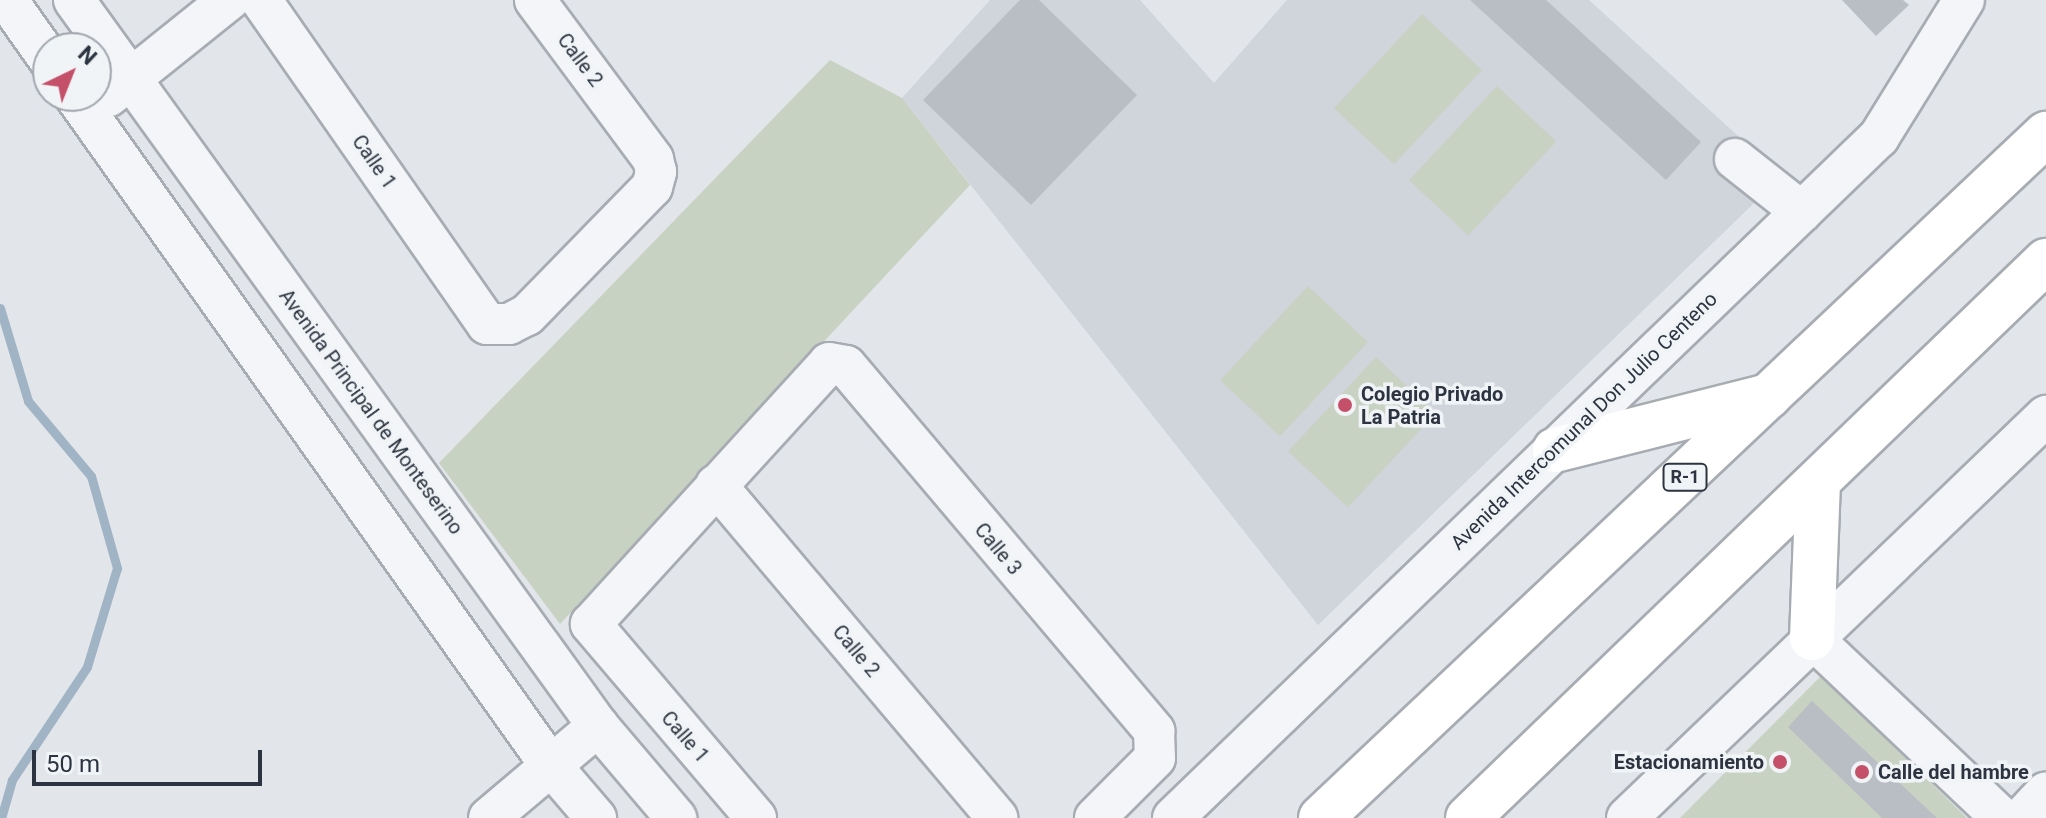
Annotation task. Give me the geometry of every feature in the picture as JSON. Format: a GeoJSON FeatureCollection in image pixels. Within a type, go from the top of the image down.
{"type":"FeatureCollection","features":[{"type":"Feature","properties":{"kind":"main road","name":"R-1"},"geometry":{"type":"LineString","coordinates":[[1321,818],[2046,134]]}},
{"type":"Feature","properties":{"kind":"main road"},"geometry":{"type":"LineString","coordinates":[[1468,818],[2046,261]]}},
{"type":"Feature","properties":{"kind":"main road"},"geometry":{"type":"LineString","coordinates":[[1555,450],[1771,395]]}},
{"type":"Feature","properties":{"kind":"main road"},"geometry":{"type":"LineString","coordinates":[[1812,638],[1818,483]]}},
{"type":"Feature","properties":{"kind":"street"},"geometry":{"type":"LineString","coordinates":[[7,0],[32,35]]}},
{"type":"Feature","properties":{"kind":"street","name":"Avenida Principal de Monteserino"},"geometry":{"type":"LineString","coordinates":[[74,0],[598,726],[676,818]]}},
{"type":"Feature","properties":{"kind":"street"},"geometry":{"type":"LineString","coordinates":[[112,88],[130,78],[229,0]]}},
{"type":"Feature","properties":{"kind":"street","name":"Calle 1"},"geometry":{"type":"LineString","coordinates":[[261,0],[487,324],[509,324],[527,315],[652,187],[653,159]]}},
{"type":"Feature","properties":{"kind":"street","name":"Calle 2"},"geometry":{"type":"LineString","coordinates":[[535,0],[653,159]]}},
{"type":"Feature","properties":{"kind":"street","name":"Avenida Intercomunal Don Julio Centeno"},"geometry":{"type":"LineString","coordinates":[[1173,818],[1879,137],[1964,0]]}},
{"type":"Feature","properties":{"kind":"street"},"geometry":{"type":"LineString","coordinates":[[87,112],[548,762],[596,818]]}},
{"type":"Feature","properties":{"kind":"street"},"geometry":{"type":"LineString","coordinates":[[1735,159],[1802,212]]}},
{"type":"Feature","properties":{"kind":"street","name":"Calle 3"},"geometry":{"type":"LineString","coordinates":[[716,485],[829,363],[846,366],[1154,731],[1157,745],[1155,758],[1095,818]]}},
{"type":"Feature","properties":{"kind":"street"},"geometry":{"type":"LineString","coordinates":[[1627,818],[2046,416]]}},
{"type":"Feature","properties":{"kind":"street","name":"Calle 1"},"geometry":{"type":"LineString","coordinates":[[716,485],[592,615],[595,634],[756,818]]}},
{"type":"Feature","properties":{"kind":"street","name":"Calle 2"},"geometry":{"type":"LineString","coordinates":[[716,485],[997,818]]}},
{"type":"Feature","properties":{"kind":"street"},"geometry":{"type":"LineString","coordinates":[[1812,638],[2002,818]]}},
{"type":"Feature","properties":{"kind":"street"},"geometry":{"type":"LineString","coordinates":[[489,818],[548,762],[598,726]]}},
{"type":"Feature","properties":{"kind":"street"},"geometry":{"type":"LineString","coordinates":[[2022,818],[2046,792]]}},
{"type":"Feature","properties":{"kind":"shaded area","name":"Colegio Privado La Patria"},"geometry":{"type":"Polygon","coordinates":[[[990,0],[1140,0],[1214,83],[1287,0],[1589,0],[1782,176],[1318,625],[902,98],[990,0]]]}},
{"type":"Feature","properties":{"kind":"green space"},"geometry":{"type":"Polygon","coordinates":[[[1422,14],[1482,70],[1394,164],[1334,108],[1422,14]]]}},
{"type":"Feature","properties":{"kind":"green space"},"geometry":{"type":"Polygon","coordinates":[[[830,60],[902,98],[970,185],[560,624],[439,463],[830,60]]]}},
{"type":"Feature","properties":{"kind":"green space"},"geometry":{"type":"Polygon","coordinates":[[[1497,86],[1556,141],[1468,236],[1409,180],[1497,86]]]}},
{"type":"Feature","properties":{"kind":"green space"},"geometry":{"type":"Polygon","coordinates":[[[1308,286],[1368,342],[1280,436],[1220,380],[1308,286]]]}},
{"type":"Feature","properties":{"kind":"green space"},"geometry":{"type":"Polygon","coordinates":[[[1376,357],[1436,413],[1348,507],[1288,451],[1376,357]]]}},
{"type":"Feature","properties":{"kind":"green space"},"geometry":{"type":"Polygon","coordinates":[[[1821,676],[1967,818],[1680,818],[1821,676]]]}},
{"type":"Feature","properties":{"kind":"building"},"geometry":{"type":"Polygon","coordinates":[[[1020,0],[1039,0],[1137,95],[1031,205],[923,100],[1020,0]]]}},
{"type":"Feature","properties":{"kind":"building"},"geometry":{"type":"Polygon","coordinates":[[[1470,0],[1546,0],[1701,142],[1666,180],[1470,0]]]}},
{"type":"Feature","properties":{"kind":"building"},"geometry":{"type":"Polygon","coordinates":[[[1842,0],[1903,0],[1909,5],[1876,36],[1842,0]]]}},
{"type":"Feature","properties":{"kind":"building","name":"Calle del hambre"},"geometry":{"type":"Polygon","coordinates":[[[1812,701],[1937,818],[1882,818],[1788,727],[1812,701]]]}},
{"type":"Feature","properties":{"kind":"waterway"},"geometry":{"type":"LineString","coordinates":[[0,308],[28,401],[91,476],[117,568],[87,667],[12,780],[1,818]]}},
{"type":"Feature","properties":{"kind":"place","name":"Colegio Privado La Patria"},"geometry":{"type":"Point","coordinates":[1345,405]}},
{"type":"Feature","properties":{"kind":"place","name":"Estacionamiento"},"geometry":{"type":"Point","coordinates":[1780,762]}},
{"type":"Feature","properties":{"kind":"place","name":"Calle del hambre"},"geometry":{"type":"Point","coordinates":[1862,772]}}]}
